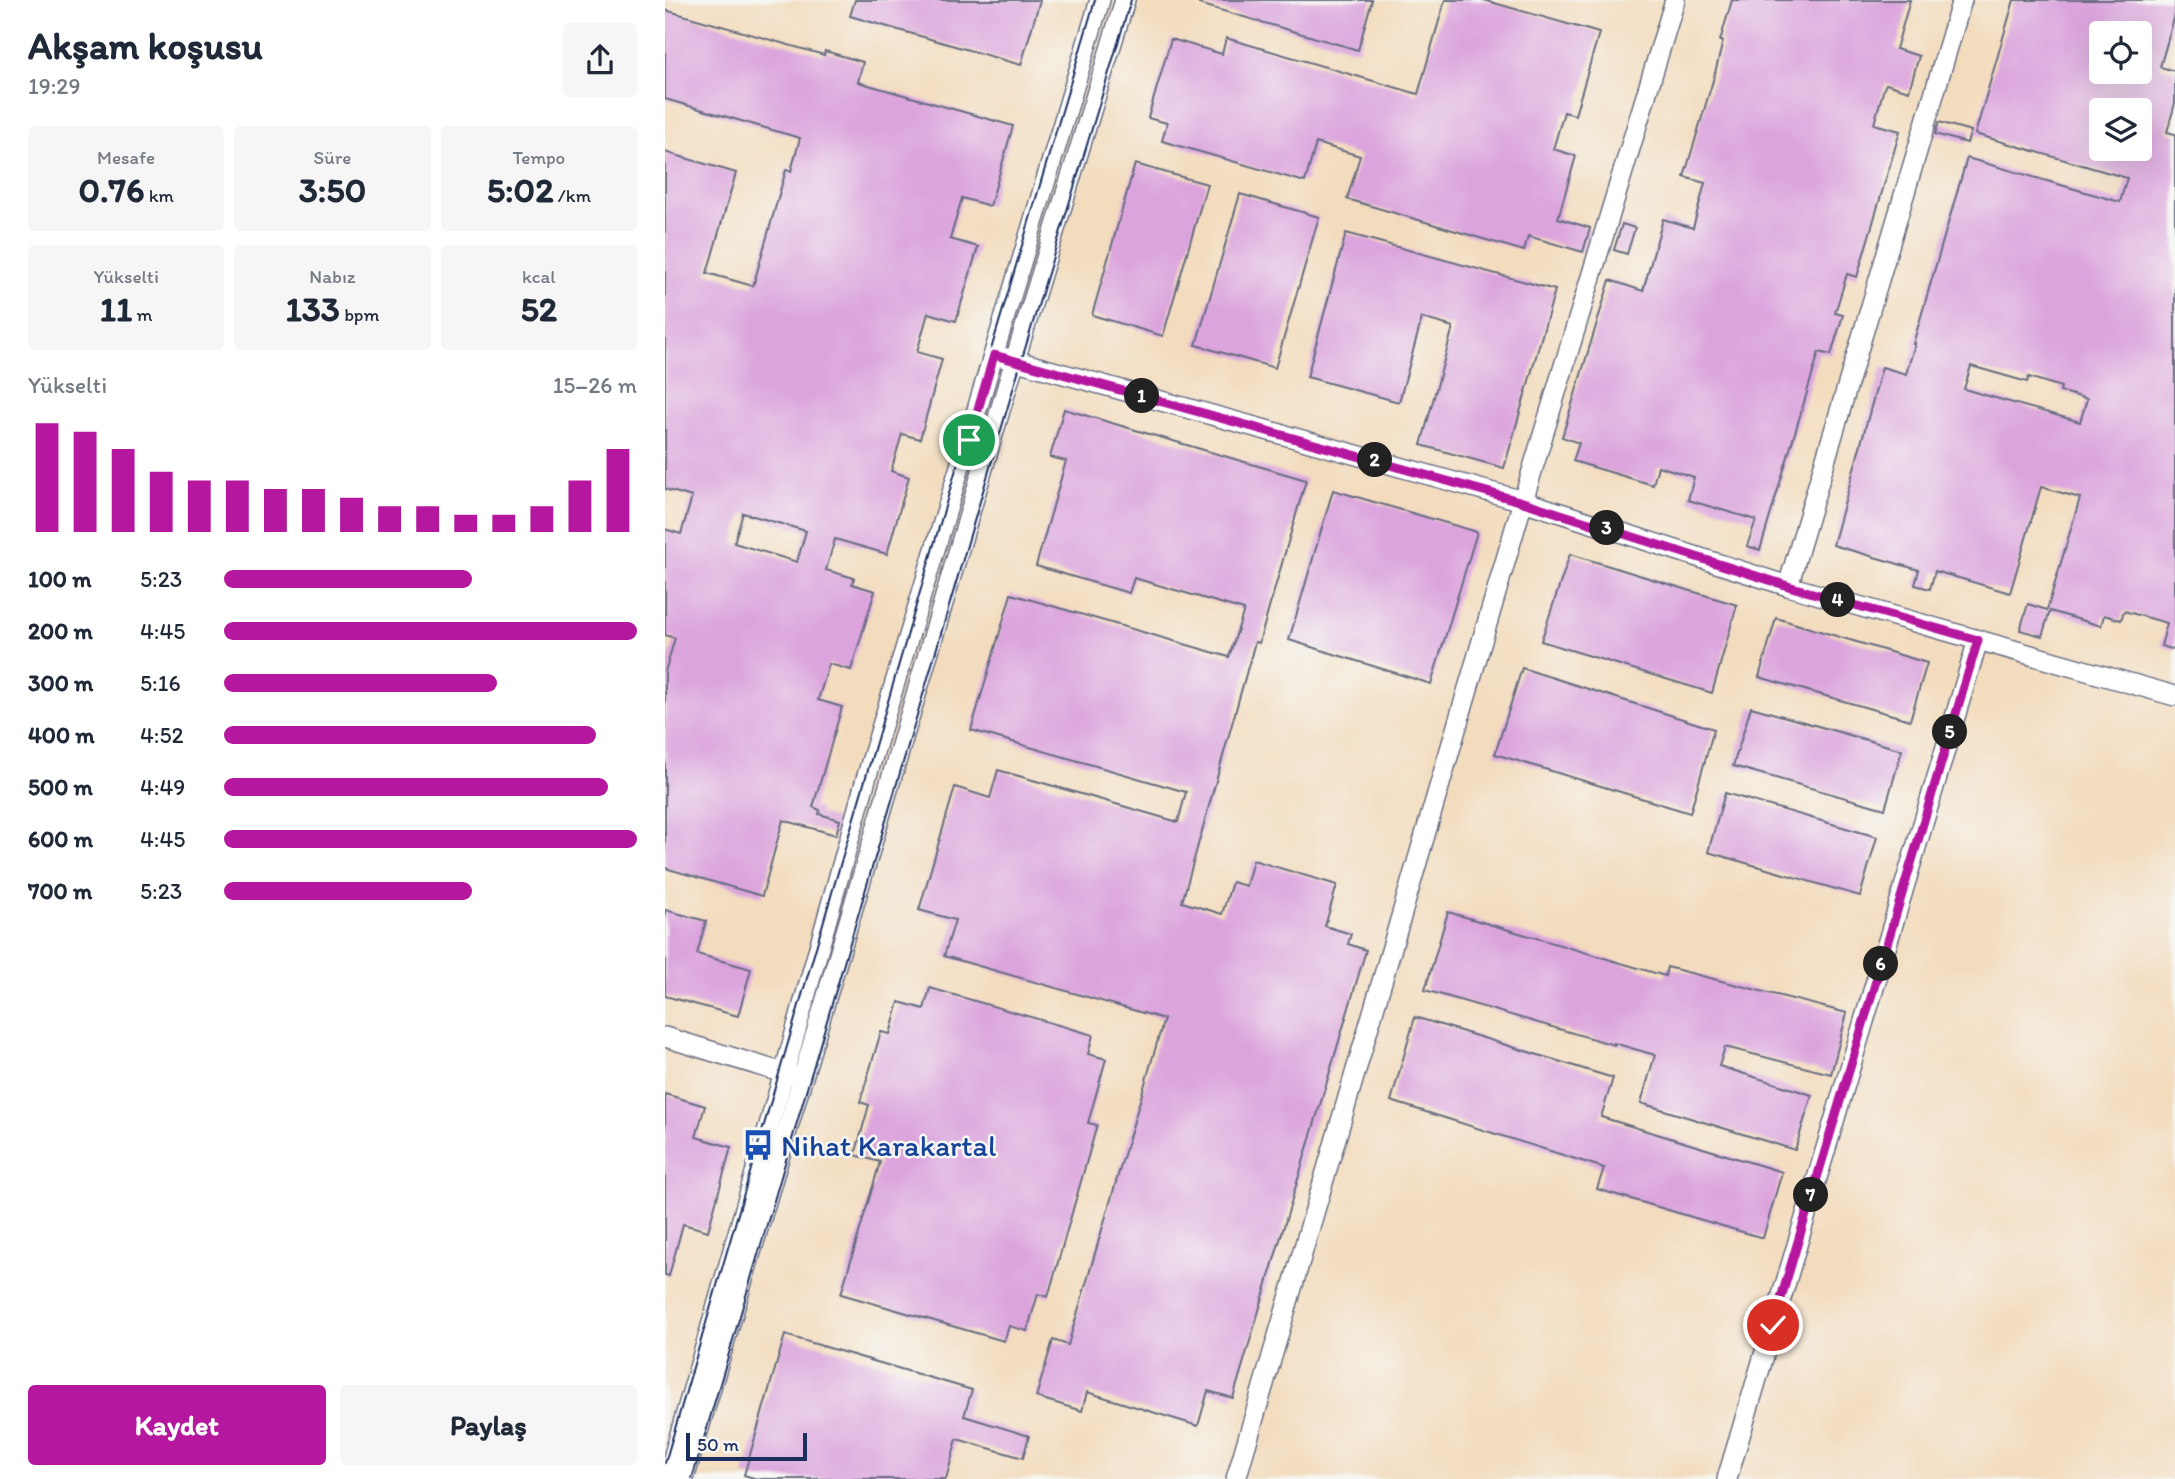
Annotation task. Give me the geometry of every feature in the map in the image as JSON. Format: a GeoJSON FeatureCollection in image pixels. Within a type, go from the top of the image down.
{"type":"FeatureCollection","features":[{"type":"Feature","properties":{"kind":"street"},"geometry":{"type":"LineString","coordinates":[[684,1479],[793,1076],[866,779],[1100,0]]}},
{"type":"Feature","properties":{"kind":"street"},"geometry":{"type":"LineString","coordinates":[[667,1479],[1125,0]]}},
{"type":"Feature","properties":{"kind":"street"},"geometry":{"type":"LineString","coordinates":[[1236,1479],[1523,502],[1675,0]]}},
{"type":"Feature","properties":{"kind":"street"},"geometry":{"type":"LineString","coordinates":[[1788,586],[1962,0]]}},
{"type":"Feature","properties":{"kind":"street"},"geometry":{"type":"LineString","coordinates":[[994,355],[1523,502],[1788,586],[2175,696]]}},
{"type":"Feature","properties":{"kind":"street"},"geometry":{"type":"LineString","coordinates":[[1727,1479],[1978,640]]}},
{"type":"Feature","properties":{"kind":"street"},"geometry":{"type":"LineString","coordinates":[[665,1037],[793,1076]]}},
{"type":"Feature","properties":{"kind":"building"},"geometry":{"type":"Polygon","coordinates":[[[855,0],[1040,0],[1021,65],[850,16],[855,0]]]}},
{"type":"Feature","properties":{"kind":"building"},"geometry":{"type":"Polygon","coordinates":[[[1199,0],[1372,0],[1358,50],[1199,4],[1199,0]]]}},
{"type":"Feature","properties":{"kind":"building"},"geometry":{"type":"Polygon","coordinates":[[[1445,0],[1484,0],[1599,33],[1575,115],[1564,112],[1553,149],[1576,156],[1558,218],[1590,228],[1583,252],[1528,236],[1524,251],[1347,199],[1360,156],[1316,143],[1305,182],[1162,141],[1167,123],[1148,118],[1171,39],[1222,54],[1226,38],[1418,94],[1445,0]]]}},
{"type":"Feature","properties":{"kind":"building"},"geometry":{"type":"Polygon","coordinates":[[[1732,0],[1910,0],[1896,49],[1919,56],[1909,91],[1886,84],[1884,88],[1874,124],[1900,131],[1857,277],[1847,274],[1835,313],[1843,315],[1831,355],[1819,352],[1760,550],[1747,546],[1756,520],[1688,500],[1694,477],[1658,466],[1653,485],[1573,461],[1579,443],[1562,437],[1610,280],[1643,291],[1663,219],[1693,228],[1705,183],[1684,177],[1714,77],[1723,41],[1720,41],[1732,0]]]}},
{"type":"Feature","properties":{"kind":"building"},"geometry":{"type":"Polygon","coordinates":[[[2014,0],[2175,0],[2175,15],[2160,67],[2175,71],[2175,103],[2167,132],[2175,134],[2175,650],[2161,646],[2167,623],[2124,611],[2121,620],[2104,615],[2101,626],[2050,611],[2042,636],[2020,630],[2028,604],[2047,610],[2080,498],[2041,487],[2010,593],[1935,571],[1930,589],[1915,585],[1919,570],[1833,545],[1882,367],[1906,374],[1967,158],[2120,202],[2127,178],[1975,134],[2014,0]],[[1971,366],[1964,389],[2080,422],[2087,399],[2029,377],[2027,382],[1971,366]]]}},
{"type":"Feature","properties":{"kind":"building"},"geometry":{"type":"Polygon","coordinates":[[[665,10],[824,55],[825,51],[863,62],[858,82],[1013,126],[990,206],[962,198],[950,239],[978,247],[956,321],[928,313],[917,352],[942,359],[920,439],[902,434],[891,471],[909,477],[887,554],[835,539],[826,570],[854,578],[852,584],[875,591],[851,670],[829,664],[818,700],[842,707],[813,807],[820,810],[819,814],[840,820],[836,835],[783,820],[762,896],[665,868],[665,672],[675,638],[665,635],[665,529],[681,534],[692,497],[665,489],[665,152],[736,173],[707,273],[753,286],[786,170],[791,171],[800,138],[665,99],[665,10]],[[743,513],[734,543],[797,562],[806,531],[743,513]]]}},
{"type":"Feature","properties":{"kind":"building"},"geometry":{"type":"Polygon","coordinates":[[[1939,122],[1971,131],[1967,143],[1935,134],[1939,122]]]}},
{"type":"Feature","properties":{"kind":"building"},"geometry":{"type":"Polygon","coordinates":[[[1135,164],[1207,184],[1163,336],[1092,315],[1135,164]]]}},
{"type":"Feature","properties":{"kind":"building"},"geometry":{"type":"Polygon","coordinates":[[[1240,194],[1319,217],[1275,368],[1196,345],[1240,194]]]}},
{"type":"Feature","properties":{"kind":"building"},"geometry":{"type":"Polygon","coordinates":[[[1622,224],[1635,228],[1627,254],[1614,250],[1622,224]]]}},
{"type":"Feature","properties":{"kind":"building"},"geometry":{"type":"Polygon","coordinates":[[[1346,233],[1555,290],[1504,468],[1421,445],[1453,327],[1422,318],[1399,402],[1307,377],[1346,233]]]}},
{"type":"Feature","properties":{"kind":"building"},"geometry":{"type":"Polygon","coordinates":[[[1064,409],[1306,480],[1259,643],[1255,642],[1182,902],[1222,914],[1232,882],[1246,886],[1253,860],[1337,885],[1325,926],[1351,934],[1348,944],[1366,950],[1233,1398],[1208,1391],[1198,1426],[1087,1392],[1082,1411],[1036,1397],[1053,1340],[1068,1345],[1164,1019],[944,956],[955,920],[919,910],[955,787],[990,798],[998,770],[1178,822],[1186,792],[971,730],[1011,594],[1229,657],[1244,610],[1134,578],[1129,593],[1036,566],[1066,461],[1050,457],[1064,409]]]}},
{"type":"Feature","properties":{"kind":"building"},"geometry":{"type":"Polygon","coordinates":[[[1333,490],[1477,532],[1431,684],[1289,640],[1333,490]]]}},
{"type":"Feature","properties":{"kind":"building"},"geometry":{"type":"Polygon","coordinates":[[[1570,554],[1737,605],[1712,693],[1541,641],[1570,554]]]}},
{"type":"Feature","properties":{"kind":"building"},"geometry":{"type":"Polygon","coordinates":[[[1776,618],[1927,663],[1910,720],[1759,677],[1776,618]]]}},
{"type":"Feature","properties":{"kind":"building"},"geometry":{"type":"Polygon","coordinates":[[[1522,668],[1714,729],[1690,813],[1495,754],[1522,668]]]}},
{"type":"Feature","properties":{"kind":"building"},"geometry":{"type":"Polygon","coordinates":[[[1751,707],[1902,750],[1885,809],[1733,766],[1751,707]]]}},
{"type":"Feature","properties":{"kind":"building"},"geometry":{"type":"Polygon","coordinates":[[[1725,793],[1877,837],[1860,896],[1708,852],[1725,793]]]}},
{"type":"Feature","properties":{"kind":"building"},"geometry":{"type":"Polygon","coordinates":[[[665,910],[706,921],[697,954],[751,969],[738,1016],[665,996],[665,910]]]}},
{"type":"Feature","properties":{"kind":"building"},"geometry":{"type":"Polygon","coordinates":[[[1448,912],[1665,976],[1667,967],[1847,1013],[1831,1074],[1725,1047],[1719,1066],[1812,1095],[1795,1150],[1641,1103],[1655,1055],[1425,990],[1448,912]]]}},
{"type":"Feature","properties":{"kind":"building"},"geometry":{"type":"Polygon","coordinates":[[[930,988],[1093,1035],[1088,1054],[1106,1059],[1088,1123],[1097,1125],[1048,1297],[1038,1294],[1027,1331],[1009,1326],[1004,1341],[841,1294],[880,1162],[855,1155],[869,1105],[860,1102],[881,1032],[890,1034],[899,1002],[924,1009],[930,988]]]}},
{"type":"Feature","properties":{"kind":"building"},"geometry":{"type":"Polygon","coordinates":[[[1415,1017],[1613,1078],[1601,1117],[1782,1172],[1763,1238],[1597,1189],[1604,1168],[1391,1101],[1415,1017]]]}},
{"type":"Feature","properties":{"kind":"building"},"geometry":{"type":"Polygon","coordinates":[[[665,1094],[705,1106],[696,1137],[731,1147],[708,1231],[683,1224],[669,1276],[665,1275],[665,1094]]]}},
{"type":"Feature","properties":{"kind":"building"},"geometry":{"type":"Polygon","coordinates":[[[785,1335],[972,1390],[964,1416],[1029,1436],[1023,1458],[957,1439],[946,1479],[757,1479],[744,1475],[785,1335]]]}},
{"type":"Feature","properties":{"kind":"tram line"},"geometry":{"type":"LineString","coordinates":[[665,1463],[1095,0]]}},
{"type":"Feature","properties":{"kind":"tram line"},"geometry":{"type":"LineString","coordinates":[[692,1479],[1021,362],[1131,0]]}},
{"type":"Feature","properties":{"kind":"place","name":"Nihat Karakartal"},"geometry":{"type":"Point","coordinates":[758,1145]}},
{"type":"Feature","properties":{"kind":"route"},"geometry":{"type":"LineString","coordinates":[[969,440],[994,355],[1523,502],[1788,586],[1978,640],[1773,1325]]}}]}
